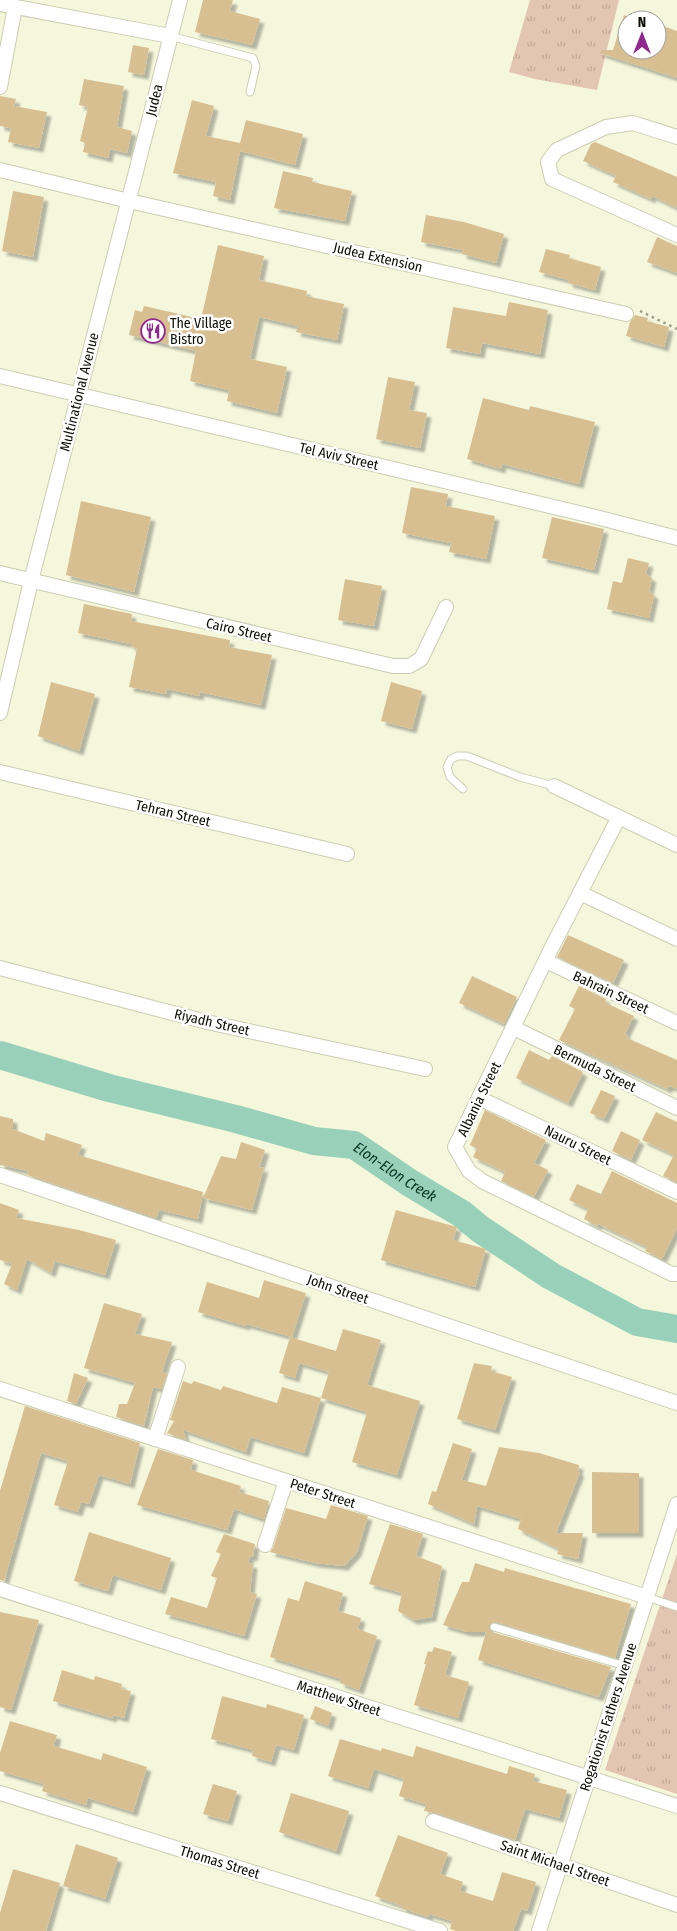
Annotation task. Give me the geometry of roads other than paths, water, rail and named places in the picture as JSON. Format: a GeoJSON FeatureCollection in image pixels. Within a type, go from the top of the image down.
{"type":"FeatureCollection","features":[{"type":"Feature","properties":{"kind":"street","name":"Judea"},"geometry":{"type":"LineString","coordinates":[[129,201],[180,0]]}},
{"type":"Feature","properties":{"kind":"street"},"geometry":{"type":"LineString","coordinates":[[0,4],[170,36]]}},
{"type":"Feature","properties":{"kind":"street"},"geometry":{"type":"LineString","coordinates":[[0,87],[15,7]]}},
{"type":"Feature","properties":{"kind":"street"},"geometry":{"type":"LineString","coordinates":[[677,137],[633,123],[606,127],[557,150],[548,162],[552,179],[677,235]]}},
{"type":"Feature","properties":{"kind":"street"},"geometry":{"type":"LineString","coordinates":[[0,170],[129,201]]}},
{"type":"Feature","properties":{"kind":"street","name":"Judea Extension"},"geometry":{"type":"LineString","coordinates":[[129,201],[626,314]]}},
{"type":"Feature","properties":{"kind":"street","name":"Multinational Avenue"},"geometry":{"type":"LineString","coordinates":[[0,713],[78,394],[129,201]]}},
{"type":"Feature","properties":{"kind":"street","name":"Tel Aviv Street"},"geometry":{"type":"LineString","coordinates":[[0,376],[592,516],[677,538]]}},
{"type":"Feature","properties":{"kind":"street","name":"Cairo Street"},"geometry":{"type":"LineString","coordinates":[[0,573],[393,666],[409,666],[421,659],[446,607]]}},
{"type":"Feature","properties":{"kind":"street","name":"Tehran Street"},"geometry":{"type":"LineString","coordinates":[[0,772],[347,854]]}},
{"type":"Feature","properties":{"kind":"street"},"geometry":{"type":"LineString","coordinates":[[554,786],[677,845]]}},
{"type":"Feature","properties":{"kind":"street","name":"Albania Street"},"geometry":{"type":"LineString","coordinates":[[619,817],[455,1147],[469,1171],[482,1182],[672,1274],[677,1274]]}},
{"type":"Feature","properties":{"kind":"street"},"geometry":{"type":"LineString","coordinates":[[580,893],[677,939]]}},
{"type":"Feature","properties":{"kind":"street","name":"Bahrain Street"},"geometry":{"type":"LineString","coordinates":[[546,961],[677,1023]]}},
{"type":"Feature","properties":{"kind":"street","name":"Riyadh Street"},"geometry":{"type":"LineString","coordinates":[[0,968],[207,1022],[425,1069]]}},
{"type":"Feature","properties":{"kind":"street","name":"Bermuda Street"},"geometry":{"type":"LineString","coordinates":[[514,1028],[677,1108]]}},
{"type":"Feature","properties":{"kind":"street","name":"Nauru Street"},"geometry":{"type":"LineString","coordinates":[[479,1098],[677,1192]]}},
{"type":"Feature","properties":{"kind":"street","name":"John Street"},"geometry":{"type":"LineString","coordinates":[[0,1175],[677,1404]]}},
{"type":"Feature","properties":{"kind":"street"},"geometry":{"type":"LineString","coordinates":[[155,1439],[178,1367]]}},
{"type":"Feature","properties":{"kind":"street","name":"Peter Street"},"geometry":{"type":"LineString","coordinates":[[0,1389],[647,1597]]}},
{"type":"Feature","properties":{"kind":"street"},"geometry":{"type":"LineString","coordinates":[[265,1545],[286,1481]]}},
{"type":"Feature","properties":{"kind":"street","name":"Rogationist Fathers Avenue"},"geometry":{"type":"LineString","coordinates":[[540,1931],[677,1504]]}},
{"type":"Feature","properties":{"kind":"street","name":"Matthew Street"},"geometry":{"type":"LineString","coordinates":[[0,1589],[677,1806]]}},
{"type":"Feature","properties":{"kind":"street","name":"Thomas Street"},"geometry":{"type":"LineString","coordinates":[[0,1793],[440,1931]]}},
{"type":"Feature","properties":{"kind":"street","name":"Saint Michael Street"},"geometry":{"type":"LineString","coordinates":[[432,1821],[677,1905]]}},
{"type":"Feature","properties":{"kind":"lane"},"geometry":{"type":"LineString","coordinates":[[170,36],[253,58],[256,66],[250,92]]}},
{"type":"Feature","properties":{"kind":"lane"},"geometry":{"type":"LineString","coordinates":[[463,789],[450,777],[447,767],[451,759],[457,756],[467,756],[520,777],[554,786]]}},
{"type":"Feature","properties":{"kind":"lane"},"geometry":{"type":"LineString","coordinates":[[647,1597],[677,1607]]}},
{"type":"Feature","properties":{"kind":"lane"},"geometry":{"type":"LineString","coordinates":[[494,1626],[625,1666]]}},
{"type":"Feature","properties":{"kind":"waterway","name":"Elon-Elon Creek"},"geometry":{"type":"LineString","coordinates":[[0,1055],[109,1088],[236,1119],[314,1141],[354,1145],[410,1183],[462,1214],[480,1229],[551,1276],[637,1322],[677,1329]]}},
{"type":"Feature","properties":{"kind":"place","name":"The Village Bistro"},"geometry":{"type":"Point","coordinates":[153,331]}}]}
